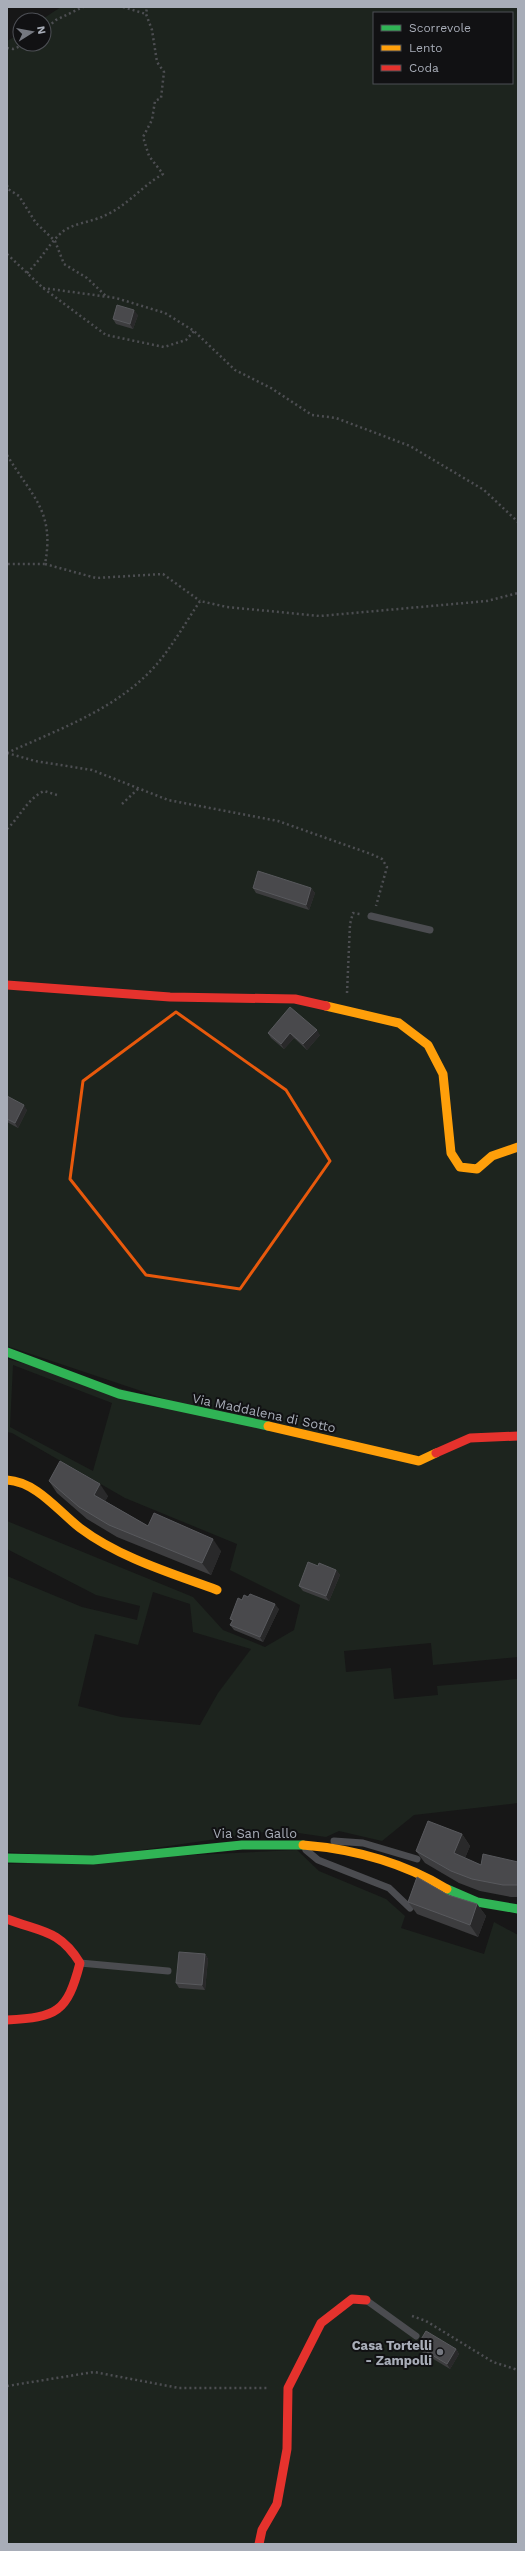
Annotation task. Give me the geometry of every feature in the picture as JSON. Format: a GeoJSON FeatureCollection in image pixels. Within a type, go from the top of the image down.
{"type":"FeatureCollection","features":[{"type":"Feature","properties":{"kind":"street"},"geometry":{"type":"LineString","coordinates":[[7,985],[170,997],[295,999],[399,1023],[428,1046],[443,1074],[451,1153],[460,1167],[477,1168],[492,1156],[518,1147]]}},
{"type":"Feature","properties":{"kind":"street","name":"Via Maddalena di Sotto"},"geometry":{"type":"LineString","coordinates":[[7,1352],[119,1394],[324,1438],[419,1461],[470,1438],[518,1436]]}},
{"type":"Feature","properties":{"kind":"street"},"geometry":{"type":"LineString","coordinates":[[7,1480],[13,1479],[40,1495],[100,1542],[216,1590]]}},
{"type":"Feature","properties":{"kind":"street","name":"Via San Gallo"},"geometry":{"type":"LineString","coordinates":[[7,1858],[71,1860],[121,1858],[205,1846],[279,1843],[300,1845],[364,1856],[425,1876],[456,1894],[492,1905],[518,1909]]}},
{"type":"Feature","properties":{"kind":"street"},"geometry":{"type":"LineString","coordinates":[[7,1919],[30,1928],[50,1932],[72,1950],[80,1963],[68,2001],[50,2015],[7,2020]]}},
{"type":"Feature","properties":{"kind":"street"},"geometry":{"type":"LineString","coordinates":[[259,2544],[262,2530],[277,2504],[287,2449],[288,2388],[321,2323],[352,2299],[366,2300]]}},
{"type":"Feature","properties":{"kind":"lane"},"geometry":{"type":"LineString","coordinates":[[371,916],[430,930]]}},
{"type":"Feature","properties":{"kind":"lane"},"geometry":{"type":"LineString","coordinates":[[316,1847],[338,1840],[386,1848],[417,1859]]}},
{"type":"Feature","properties":{"kind":"lane"},"geometry":{"type":"LineString","coordinates":[[300,1845],[318,1860],[389,1888],[410,1908]]}},
{"type":"Feature","properties":{"kind":"lane"},"geometry":{"type":"LineString","coordinates":[[80,1963],[168,1971]]}},
{"type":"Feature","properties":{"kind":"lane"},"geometry":{"type":"LineString","coordinates":[[366,2300],[416,2336]]}},
{"type":"Feature","properties":{"kind":"path"},"geometry":{"type":"LineString","coordinates":[[52,23],[83,7]]}},
{"type":"Feature","properties":{"kind":"path"},"geometry":{"type":"LineString","coordinates":[[123,7],[146,14]]}},
{"type":"Feature","properties":{"kind":"path"},"geometry":{"type":"LineString","coordinates":[[27,273],[61,233],[106,216],[125,204],[145,185],[163,174],[149,156],[144,137],[152,120],[155,101],[161,98],[164,86],[164,72],[157,62],[152,30],[146,14],[147,7]]}},
{"type":"Feature","properties":{"kind":"path"},"geometry":{"type":"LineString","coordinates":[[7,185],[8,189],[18,196],[36,223],[55,241],[64,264],[87,278],[107,296]]}},
{"type":"Feature","properties":{"kind":"path"},"geometry":{"type":"LineString","coordinates":[[7,254],[43,288],[106,335],[164,347],[186,340],[194,331]]}},
{"type":"Feature","properties":{"kind":"path"},"geometry":{"type":"LineString","coordinates":[[43,288],[107,296],[165,313],[194,331],[235,370],[271,388],[312,415],[336,418],[410,446],[484,490],[518,522]]}},
{"type":"Feature","properties":{"kind":"path"},"geometry":{"type":"LineString","coordinates":[[7,454],[44,512],[50,541],[45,564]]}},
{"type":"Feature","properties":{"kind":"path"},"geometry":{"type":"LineString","coordinates":[[7,564],[45,564],[96,578],[163,574],[200,601],[227,607],[320,616],[487,601],[518,593]]}},
{"type":"Feature","properties":{"kind":"path"},"geometry":{"type":"LineString","coordinates":[[7,753],[84,719],[124,693],[156,664],[200,601]]}},
{"type":"Feature","properties":{"kind":"path"},"geometry":{"type":"LineString","coordinates":[[7,753],[36,761],[92,770],[168,800],[278,821],[382,859],[387,867],[371,916],[353,913],[350,924],[350,967],[345,1010]]}},
{"type":"Feature","properties":{"kind":"path"},"geometry":{"type":"LineString","coordinates":[[122,804],[139,788]]}},
{"type":"Feature","properties":{"kind":"path"},"geometry":{"type":"LineString","coordinates":[[7,829],[28,802],[39,793],[44,791],[57,795]]}},
{"type":"Feature","properties":{"kind":"path"},"geometry":{"type":"LineString","coordinates":[[411,2316],[426,2321],[493,2362],[518,2370]]}},
{"type":"Feature","properties":{"kind":"path"},"geometry":{"type":"LineString","coordinates":[[7,2386],[94,2372],[179,2388],[260,2387]]}},
{"type":"Feature","properties":{"kind":"highlighted area"},"geometry":{"type":"Polygon","coordinates":[[[176,1012],[286,1090],[330,1161],[240,1289],[146,1275],[70,1179],[83,1081],[176,1012]]]}},
{"type":"Feature","properties":{"kind":"shaded area"},"geometry":{"type":"Polygon","coordinates":[[[61,7],[518,7],[518,1657],[433,1665],[431,1643],[344,1651],[346,1672],[391,1668],[394,1699],[438,1695],[437,1686],[518,1679],[518,1803],[414,1815],[382,1841],[339,1831],[326,1837],[278,1830],[86,1858],[7,1852],[7,1576],[82,1607],[137,1620],[140,1606],[96,1595],[7,1549],[7,1521],[193,1597],[223,1630],[265,1647],[294,1630],[300,1605],[230,1570],[237,1544],[125,1498],[12,1433],[7,1432],[7,1359],[180,1404],[7,1346],[7,41],[12,38],[12,52],[52,52],[52,13],[61,7]],[[13,1365],[10,1427],[93,1471],[112,1403],[13,1365]],[[153,1592],[138,1645],[95,1634],[78,1706],[121,1717],[200,1725],[218,1693],[251,1649],[193,1632],[190,1604],[153,1592]]]}},
{"type":"Feature","properties":{"kind":"shaded area"},"geometry":{"type":"Polygon","coordinates":[[[297,1850],[319,1871],[386,1899],[405,1916],[401,1928],[484,1954],[494,1922],[518,1935],[518,2544],[7,2544],[7,1864],[297,1850]]]}},
{"type":"Feature","properties":{"kind":"building"},"geometry":{"type":"Polygon","coordinates":[[[117,305],[134,310],[130,324],[113,319],[117,305]]]}},
{"type":"Feature","properties":{"kind":"building"},"geometry":{"type":"Polygon","coordinates":[[[258,871],[311,888],[306,905],[253,888],[258,871]]]}},
{"type":"Feature","properties":{"kind":"building"},"geometry":{"type":"Polygon","coordinates":[[[290,1007],[317,1030],[303,1044],[290,1033],[281,1044],[268,1033],[290,1007]]]}},
{"type":"Feature","properties":{"kind":"building"},"geometry":{"type":"Polygon","coordinates":[[[7,1096],[24,1105],[15,1123],[7,1119],[7,1096]]]}},
{"type":"Feature","properties":{"kind":"building"},"geometry":{"type":"Polygon","coordinates":[[[60,1461],[100,1484],[94,1495],[148,1526],[154,1513],[213,1539],[202,1563],[109,1525],[79,1507],[49,1481],[60,1461]]]}},
{"type":"Feature","properties":{"kind":"building"},"geometry":{"type":"Polygon","coordinates":[[[308,1562],[318,1566],[319,1563],[336,1570],[326,1596],[299,1586],[308,1562]]]}},
{"type":"Feature","properties":{"kind":"building"},"geometry":{"type":"Polygon","coordinates":[[[250,1594],[275,1604],[260,1637],[230,1625],[233,1620],[230,1619],[238,1598],[242,1600],[244,1595],[248,1597],[250,1594]]]}},
{"type":"Feature","properties":{"kind":"building"},"geometry":{"type":"Polygon","coordinates":[[[428,1821],[462,1834],[454,1853],[481,1865],[483,1854],[518,1862],[518,1885],[503,1885],[472,1879],[451,1871],[416,1851],[428,1821]]]}},
{"type":"Feature","properties":{"kind":"building"},"geometry":{"type":"Polygon","coordinates":[[[417,1877],[448,1895],[477,1904],[470,1925],[408,1902],[417,1877]]]}},
{"type":"Feature","properties":{"kind":"building"},"geometry":{"type":"Polygon","coordinates":[[[179,1952],[205,1954],[202,1985],[176,1983],[179,1952]]]}},
{"type":"Feature","properties":{"kind":"building","name":"Casa Tortelli - Zampolli"},"geometry":{"type":"Polygon","coordinates":[[[426,2331],[456,2349],[447,2364],[417,2346],[426,2331]]]}},
{"type":"Feature","properties":{"kind":"traffic: fast"},"geometry":{"type":"LineString","coordinates":[[7,1352],[119,1394],[268,1426]]}},
{"type":"Feature","properties":{"kind":"traffic: fast"},"geometry":{"type":"LineString","coordinates":[[7,1858],[93,1860],[242,1845],[303,1845]]}},
{"type":"Feature","properties":{"kind":"traffic: fast"},"geometry":{"type":"LineString","coordinates":[[447,1889],[477,1902],[518,1909]]}},
{"type":"Feature","properties":{"kind":"traffic: slow"},"geometry":{"type":"LineString","coordinates":[[326,1006],[399,1023],[428,1045],[443,1074],[451,1153],[460,1167],[477,1169],[492,1156],[518,1147]]}},
{"type":"Feature","properties":{"kind":"traffic: slow"},"geometry":{"type":"LineString","coordinates":[[268,1426],[419,1461],[436,1453]]}},
{"type":"Feature","properties":{"kind":"traffic: slow"},"geometry":{"type":"LineString","coordinates":[[7,1480],[28,1486],[46,1498],[80,1528],[95,1539],[112,1548],[146,1564],[217,1590]]}},
{"type":"Feature","properties":{"kind":"traffic: slow"},"geometry":{"type":"LineString","coordinates":[[303,1845],[341,1850],[378,1859],[413,1872],[447,1889]]}},
{"type":"Feature","properties":{"kind":"traffic: jam"},"geometry":{"type":"LineString","coordinates":[[7,985],[170,997],[295,999],[326,1006]]}},
{"type":"Feature","properties":{"kind":"traffic: jam"},"geometry":{"type":"LineString","coordinates":[[436,1453],[470,1438],[518,1436]]}},
{"type":"Feature","properties":{"kind":"traffic: jam"},"geometry":{"type":"LineString","coordinates":[[7,1919],[48,1933],[64,1944],[80,1963],[70,1993],[57,2009],[49,2014],[38,2017],[7,2020]]}},
{"type":"Feature","properties":{"kind":"traffic: jam"},"geometry":{"type":"LineString","coordinates":[[259,2544],[262,2530],[277,2504],[287,2449],[288,2388],[321,2323],[352,2299],[366,2300]]}},
{"type":"Feature","properties":{"kind":"place","name":"Casa Tortelli - Zampolli"},"geometry":{"type":"Point","coordinates":[440,2352]}}]}
